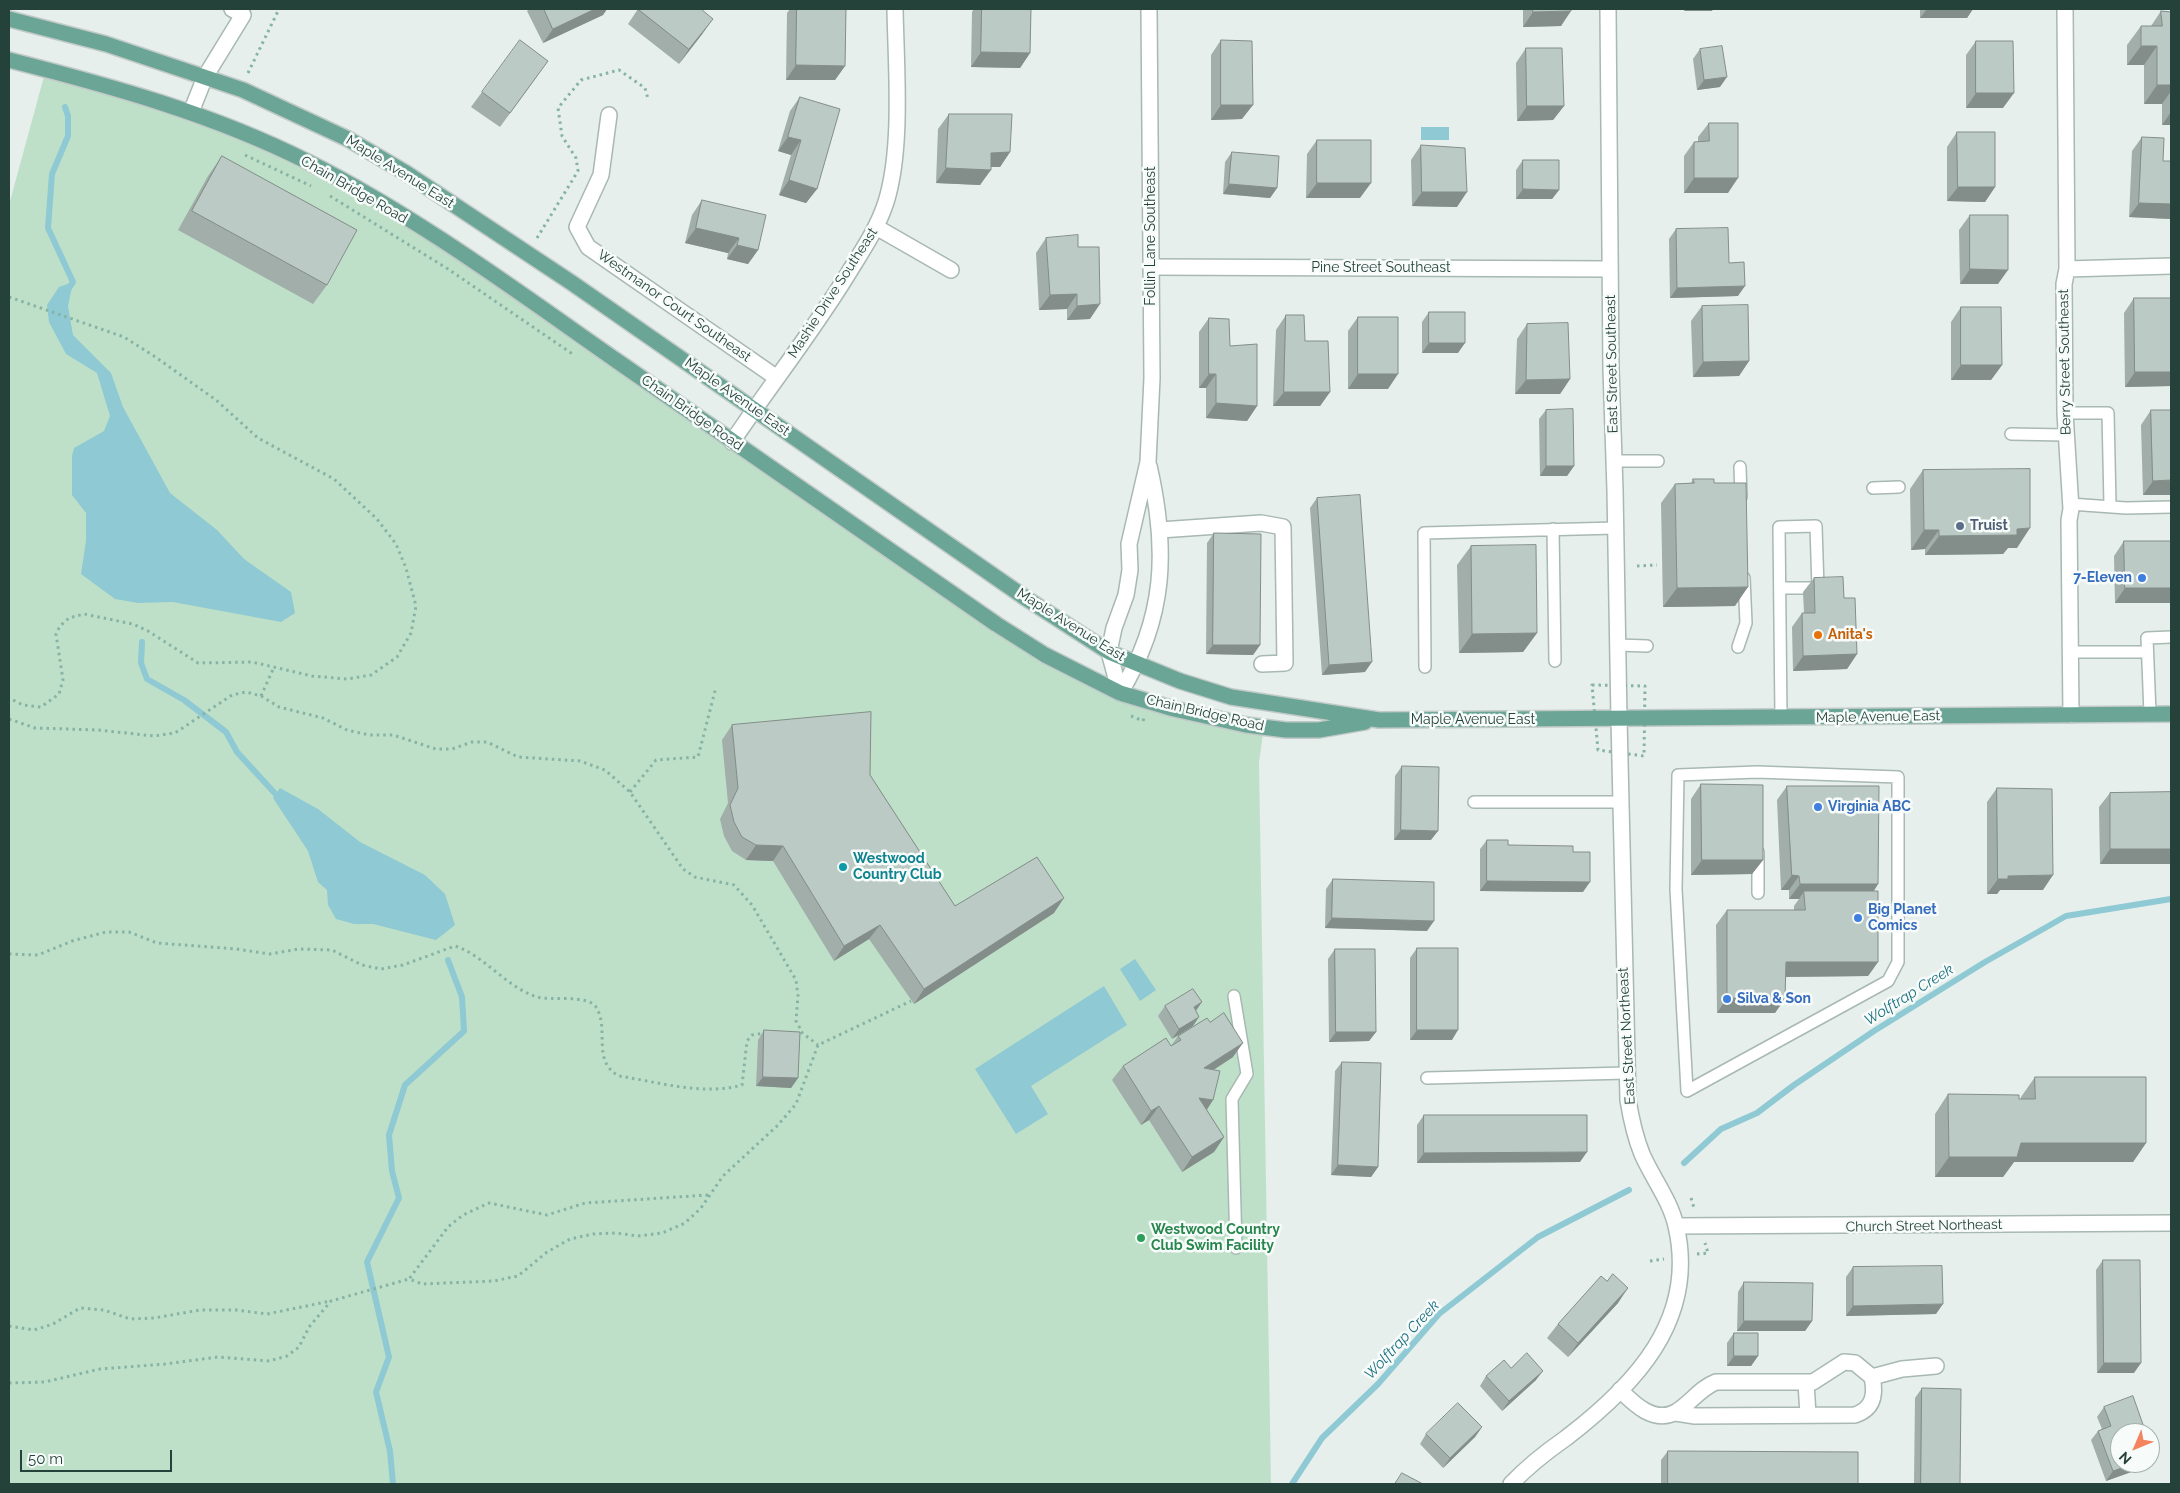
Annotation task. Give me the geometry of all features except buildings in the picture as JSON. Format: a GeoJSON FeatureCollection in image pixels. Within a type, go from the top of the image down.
{"type":"FeatureCollection","features":[{"type":"Feature","properties":{"kind":"main road"},"geometry":{"type":"LineString","coordinates":[[9,19],[106,44],[205,77]]}},
{"type":"Feature","properties":{"kind":"main road","name":"Chain Bridge Road"},"geometry":{"type":"LineString","coordinates":[[9,60],[96,82],[191,112],[307,162],[369,196],[548,314],[996,624],[1045,655],[1120,693],[1174,709],[1246,725],[1286,730],[1319,730],[1379,720]]}},
{"type":"Feature","properties":{"kind":"main road","name":"Maple Avenue East"},"geometry":{"type":"LineString","coordinates":[[205,77],[243,90],[348,139],[398,168],[572,283],[1027,599],[1109,652],[1137,665],[1232,697],[1379,720],[2171,714]]}},
{"type":"Feature","properties":{"kind":"street","name":"Mashie Drive Southeast"},"geometry":{"type":"LineString","coordinates":[[732,442],[839,288],[876,227],[886,201],[893,164],[896,112],[895,9]]}},
{"type":"Feature","properties":{"kind":"street","name":"Follin Lane Southeast"},"geometry":{"type":"LineString","coordinates":[[1120,693],[1109,652],[1114,628],[1126,595],[1130,570],[1129,544],[1148,462],[1152,378],[1149,9]]}},
{"type":"Feature","properties":{"kind":"street","name":"East Street Southeast"},"geometry":{"type":"LineString","coordinates":[[1608,9],[1610,269],[1618,719]]}},
{"type":"Feature","properties":{"kind":"street","name":"Berry Street Southeast"},"geometry":{"type":"LineString","coordinates":[[2065,9],[2067,269],[2064,284],[2064,413],[2070,504],[2071,715]]}},
{"type":"Feature","properties":{"kind":"street"},"geometry":{"type":"LineString","coordinates":[[191,112],[205,77],[241,11]]}},
{"type":"Feature","properties":{"kind":"street","name":"Westmanor Court Southeast"},"geometry":{"type":"LineString","coordinates":[[609,115],[601,175],[577,227],[588,247],[777,378]]}},
{"type":"Feature","properties":{"kind":"street"},"geometry":{"type":"LineString","coordinates":[[876,227],[951,270]]}},
{"type":"Feature","properties":{"kind":"street"},"geometry":{"type":"LineString","coordinates":[[2067,269],[2171,266]]}},
{"type":"Feature","properties":{"kind":"street","name":"Pine Street Southeast"},"geometry":{"type":"LineString","coordinates":[[1152,267],[1610,269]]}},
{"type":"Feature","properties":{"kind":"street","name":"Follin Lane Southeast"},"geometry":{"type":"LineString","coordinates":[[1120,693],[1137,665],[1156,607],[1160,579],[1158,506],[1148,462]]}},
{"type":"Feature","properties":{"kind":"street"},"geometry":{"type":"LineString","coordinates":[[1160,530],[1261,523],[1282,527],[1285,663],[1262,664]]}},
{"type":"Feature","properties":{"kind":"street","name":"East Street Northeast"},"geometry":{"type":"LineString","coordinates":[[1510,1484],[1620,1390],[1645,1364],[1661,1340],[1673,1313],[1679,1285],[1680,1257],[1676,1226],[1667,1200],[1642,1155],[1633,1129],[1628,1100],[1618,719]]}},
{"type":"Feature","properties":{"kind":"street","name":"Church Street Northeast"},"geometry":{"type":"LineString","coordinates":[[1676,1226],[2171,1223]]}},
{"type":"Feature","properties":{"kind":"street"},"geometry":{"type":"LineString","coordinates":[[1620,1390],[1646,1413],[1660,1415],[1676,1412],[1695,1416],[1855,1415],[1864,1412],[1874,1398],[1872,1377],[1855,1363],[1844,1362],[1818,1380],[1806,1382],[1716,1382],[1707,1386],[1676,1412]]}},
{"type":"Feature","properties":{"kind":"street"},"geometry":{"type":"LineString","coordinates":[[1872,1377],[1902,1369],[1936,1366]]}},
{"type":"Feature","properties":{"kind":"street"},"geometry":{"type":"LineString","coordinates":[[1806,1382],[1808,1415]]}},
{"type":"Feature","properties":{"kind":"lane"},"geometry":{"type":"LineString","coordinates":[[2064,413],[2108,413],[2110,505]]}},
{"type":"Feature","properties":{"kind":"lane"},"geometry":{"type":"LineString","coordinates":[[2011,434],[2065,435]]}},
{"type":"Feature","properties":{"kind":"lane"},"geometry":{"type":"LineString","coordinates":[[1614,461],[1658,461]]}},
{"type":"Feature","properties":{"kind":"lane"},"geometry":{"type":"LineString","coordinates":[[1740,466],[1741,506]]}},
{"type":"Feature","properties":{"kind":"lane"},"geometry":{"type":"LineString","coordinates":[[1873,488],[1899,487]]}},
{"type":"Feature","properties":{"kind":"lane"},"geometry":{"type":"LineString","coordinates":[[2070,504],[2110,505],[2126,508],[2171,507]]}},
{"type":"Feature","properties":{"kind":"lane"},"geometry":{"type":"LineString","coordinates":[[1780,588],[1818,588],[1816,526],[1779,527],[1781,718]]}},
{"type":"Feature","properties":{"kind":"lane"},"geometry":{"type":"LineString","coordinates":[[1424,668],[1424,533],[1616,528]]}},
{"type":"Feature","properties":{"kind":"lane"},"geometry":{"type":"LineString","coordinates":[[1553,529],[1555,661]]}},
{"type":"Feature","properties":{"kind":"lane"},"geometry":{"type":"LineString","coordinates":[[1738,647],[1746,624],[1744,565]]}},
{"type":"Feature","properties":{"kind":"lane"},"geometry":{"type":"LineString","coordinates":[[2150,714],[2147,638],[2171,637]]}},
{"type":"Feature","properties":{"kind":"lane"},"geometry":{"type":"LineString","coordinates":[[1618,645],[1647,646]]}},
{"type":"Feature","properties":{"kind":"lane"},"geometry":{"type":"LineString","coordinates":[[2070,652],[2148,652]]}},
{"type":"Feature","properties":{"kind":"lane"},"geometry":{"type":"LineString","coordinates":[[1678,775],[1757,777],[1898,777],[1898,962],[1888,981],[1687,1090],[1676,889],[1678,775]]}},
{"type":"Feature","properties":{"kind":"lane"},"geometry":{"type":"LineString","coordinates":[[1474,802],[1620,802]]}},
{"type":"Feature","properties":{"kind":"lane"},"geometry":{"type":"LineString","coordinates":[[1758,837],[1758,893]]}},
{"type":"Feature","properties":{"kind":"lane"},"geometry":{"type":"LineString","coordinates":[[1234,996],[1247,1074],[1232,1099],[1236,1248]]}},
{"type":"Feature","properties":{"kind":"lane"},"geometry":{"type":"LineString","coordinates":[[1427,1078],[1626,1074]]}},
{"type":"Feature","properties":{"kind":"path"},"geometry":{"type":"LineString","coordinates":[[251,75],[247,72],[279,9]]}},
{"type":"Feature","properties":{"kind":"path"},"geometry":{"type":"LineString","coordinates":[[535,241],[578,171],[576,158],[562,136],[558,108],[581,80],[619,70],[645,88],[648,99]]}},
{"type":"Feature","properties":{"kind":"path"},"geometry":{"type":"LineString","coordinates":[[244,154],[314,187]]}},
{"type":"Feature","properties":{"kind":"path"},"geometry":{"type":"LineString","coordinates":[[323,191],[448,269],[582,360]]}},
{"type":"Feature","properties":{"kind":"path"},"geometry":{"type":"LineString","coordinates":[[9,297],[124,337],[216,400],[258,438],[334,479],[377,519],[396,544],[406,568],[416,606],[411,633],[397,657],[371,675],[347,680],[312,676],[252,662],[198,664],[148,631],[115,619],[84,614],[69,618],[60,626],[56,634],[63,680],[58,694],[41,707],[23,705],[9,698]]}},
{"type":"Feature","properties":{"kind":"path"},"geometry":{"type":"LineString","coordinates":[[1636,566],[1657,565]]}},
{"type":"Feature","properties":{"kind":"path"},"geometry":{"type":"LineString","coordinates":[[262,696],[274,667]]}},
{"type":"Feature","properties":{"kind":"path"},"geometry":{"type":"LineString","coordinates":[[630,792],[656,760],[698,757],[716,687]]}},
{"type":"Feature","properties":{"kind":"path"},"geometry":{"type":"LineString","coordinates":[[9,719],[36,728],[98,730],[154,736],[175,733],[232,695],[246,692],[262,696],[279,707],[323,718],[347,730],[369,735],[394,735],[436,749],[452,748],[472,742],[487,742],[518,757],[580,762],[605,770],[630,792],[683,869],[695,877],[734,886],[752,906],[796,980],[798,996],[796,1021],[802,1032],[818,1045]]}},
{"type":"Feature","properties":{"kind":"path"},"geometry":{"type":"LineString","coordinates":[[9,954],[38,955],[72,941],[106,932],[129,932],[157,943],[236,948],[270,954],[299,949],[332,950],[362,965],[381,969],[403,965],[455,946],[536,997],[586,1000],[596,1007],[600,1022],[604,1060],[610,1071],[619,1076],[698,1089],[733,1088],[742,1085],[747,1042],[752,1035],[769,1032]]}},
{"type":"Feature","properties":{"kind":"path"},"geometry":{"type":"LineString","coordinates":[[409,1279],[422,1284],[494,1281],[518,1276],[547,1252],[570,1239],[593,1234],[616,1233],[638,1236],[662,1233],[685,1223],[701,1208],[708,1195],[723,1176],[778,1125],[796,1104],[818,1045],[911,1001]]}},
{"type":"Feature","properties":{"kind":"path"},"geometry":{"type":"LineString","coordinates":[[794,1032],[802,1032]]}},
{"type":"Feature","properties":{"kind":"path"},"geometry":{"type":"LineString","coordinates":[[9,1326],[34,1330],[53,1324],[80,1308],[104,1310],[130,1319],[177,1315],[200,1310],[236,1310],[267,1314],[331,1301],[409,1279],[448,1227],[463,1215],[488,1203],[547,1215],[585,1203],[708,1195]]}},
{"type":"Feature","properties":{"kind":"path"},"geometry":{"type":"LineString","coordinates":[[9,1383],[45,1382],[100,1369],[165,1364],[218,1357],[270,1361],[287,1356],[299,1347],[309,1327],[331,1301]]}},
{"type":"Feature","properties":{"kind":"green space","name":"Westwood Country Club"},"geometry":{"type":"Polygon","coordinates":[[[46,69],[191,112],[369,196],[996,624],[1120,693],[1264,727],[1259,762],[1271,1484],[9,1484],[9,205],[46,69]]]}},
{"type":"Feature","properties":{"kind":"water"},"geometry":{"type":"Polygon","coordinates":[[[1421,127],[1449,127],[1449,140],[1421,140],[1421,127]]]}},
{"type":"Feature","properties":{"kind":"water"},"geometry":{"type":"Polygon","coordinates":[[[73,282],[68,306],[73,335],[111,373],[123,407],[170,493],[217,530],[244,559],[291,592],[295,613],[281,622],[173,602],[138,603],[115,599],[81,574],[86,541],[86,513],[72,495],[72,456],[74,448],[104,431],[110,416],[97,373],[66,354],[49,322],[47,305],[59,287],[73,282]]]}},
{"type":"Feature","properties":{"kind":"water"},"geometry":{"type":"Polygon","coordinates":[[[280,788],[318,809],[360,842],[425,875],[445,894],[455,925],[436,940],[373,924],[354,924],[336,919],[328,905],[327,890],[318,882],[308,851],[273,798],[280,788]]]}},
{"type":"Feature","properties":{"kind":"water"},"geometry":{"type":"Polygon","coordinates":[[[1135,959],[1156,990],[1140,1001],[1120,969],[1135,959]]]}},
{"type":"Feature","properties":{"kind":"water"},"geometry":{"type":"Polygon","coordinates":[[[1104,986],[1127,1025],[1031,1086],[1048,1114],[1016,1134],[975,1069],[1104,986]]]}},
{"type":"Feature","properties":{"kind":"waterway"},"geometry":{"type":"LineString","coordinates":[[65,107],[68,116],[68,136],[52,174],[48,228],[73,282],[69,288]]}},
{"type":"Feature","properties":{"kind":"waterway"},"geometry":{"type":"LineString","coordinates":[[142,642],[141,663],[147,679],[184,700],[226,732],[237,752],[281,800]]}},
{"type":"Feature","properties":{"kind":"waterway","name":"Wolftrap Creek"},"geometry":{"type":"LineString","coordinates":[[1684,1163],[1721,1129],[1757,1113],[1794,1085],[1874,1031],[1985,962],[2066,916],[2171,899]]}},
{"type":"Feature","properties":{"kind":"waterway"},"geometry":{"type":"LineString","coordinates":[[393,1484],[390,1451],[376,1392],[389,1357],[367,1262],[399,1198],[392,1171],[389,1135],[405,1085],[464,1031],[462,997],[448,960]]}},
{"type":"Feature","properties":{"kind":"waterway","name":"Wolftrap Creek"},"geometry":{"type":"LineString","coordinates":[[1292,1484],[1322,1438],[1378,1384],[1439,1314],[1538,1237],[1629,1190]]}},
{"type":"Feature","properties":{"kind":"place","name":"Truist"},"geometry":{"type":"Point","coordinates":[1960,526]}},
{"type":"Feature","properties":{"kind":"place","name":"7-Eleven"},"geometry":{"type":"Point","coordinates":[2142,578]}},
{"type":"Feature","properties":{"kind":"place","name":"Anita's"},"geometry":{"type":"Point","coordinates":[1818,635]}},
{"type":"Feature","properties":{"kind":"place","name":"Virginia ABC"},"geometry":{"type":"Point","coordinates":[1818,807]}},
{"type":"Feature","properties":{"kind":"place","name":"Westwood Country Club"},"geometry":{"type":"Point","coordinates":[843,867]}},
{"type":"Feature","properties":{"kind":"place","name":"Big Planet Comics"},"geometry":{"type":"Point","coordinates":[1858,918]}},
{"type":"Feature","properties":{"kind":"place","name":"Silva & Son"},"geometry":{"type":"Point","coordinates":[1727,999]}},
{"type":"Feature","properties":{"kind":"place","name":"Westwood Country Club Swim Facility"},"geometry":{"type":"Point","coordinates":[1141,1238]}}]}
